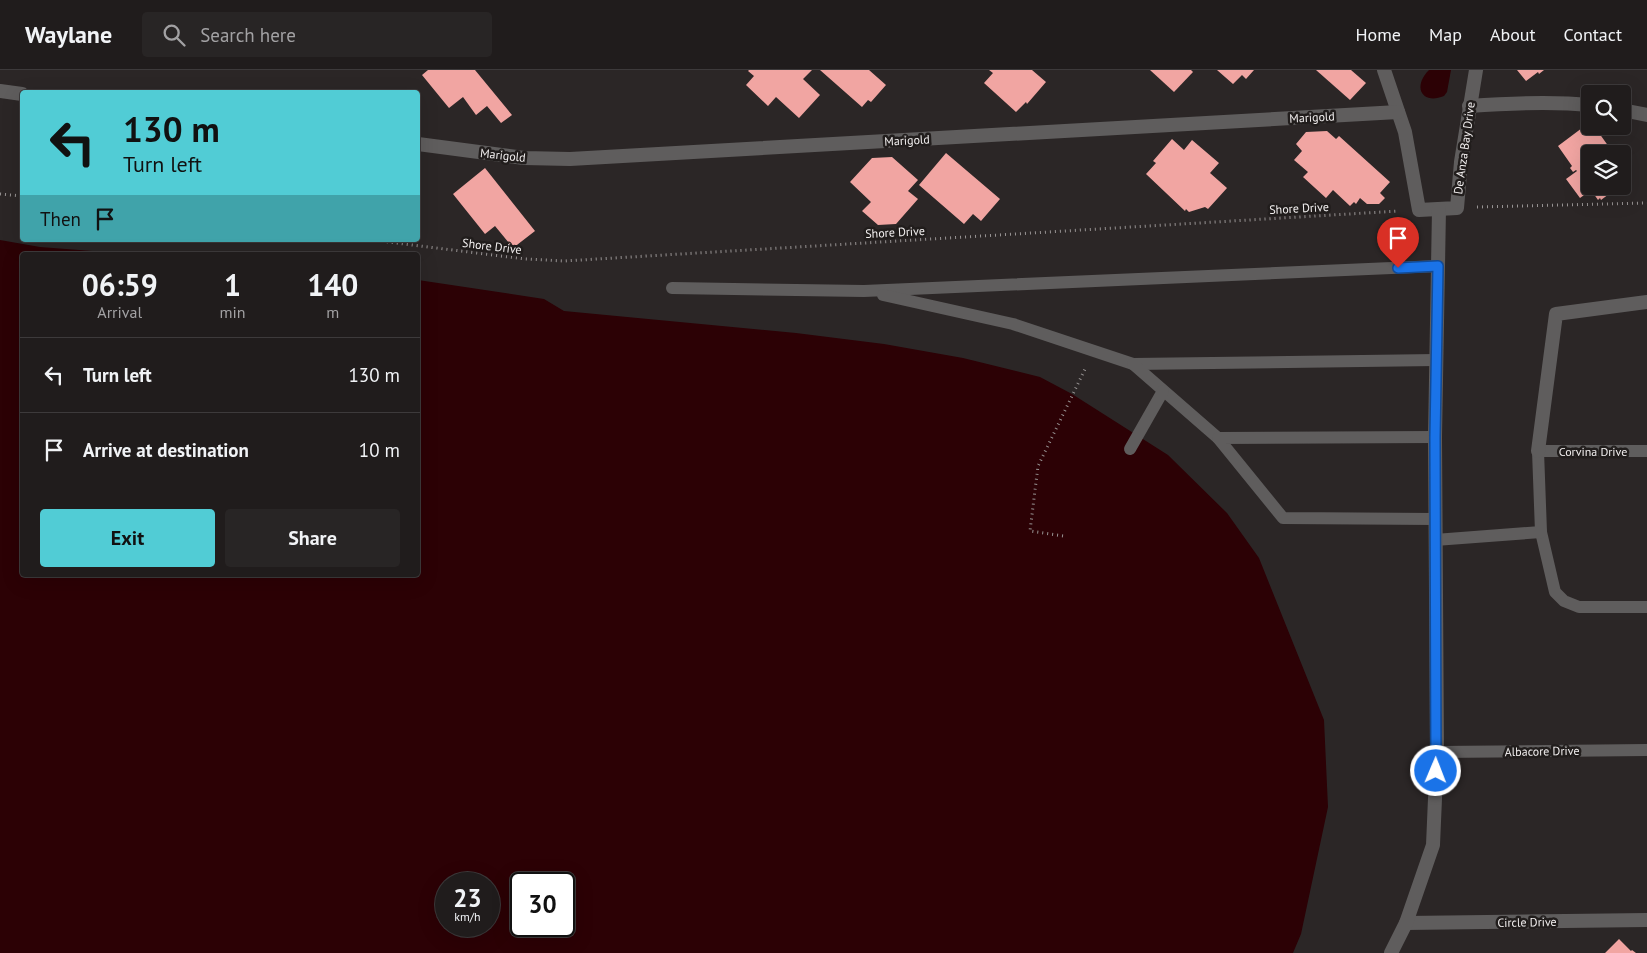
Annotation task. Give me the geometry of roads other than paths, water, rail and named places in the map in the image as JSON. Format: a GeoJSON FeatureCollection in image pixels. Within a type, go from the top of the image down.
{"type":"FeatureCollection","features":[{"type":"Feature","properties":{"kind":"street"},"geometry":{"type":"LineString","coordinates":[[1384,70],[1398,112]]}},
{"type":"Feature","properties":{"kind":"street","name":"De Anza Bay Drive"},"geometry":{"type":"LineString","coordinates":[[1398,112],[1405,132],[1419,210],[1457,208],[1461,162],[1476,70]]}},
{"type":"Feature","properties":{"kind":"street"},"geometry":{"type":"LineString","coordinates":[[0,91],[20,94]]}},
{"type":"Feature","properties":{"kind":"street"},"geometry":{"type":"LineString","coordinates":[[1469,106],[1522,102],[1581,104]]}},
{"type":"Feature","properties":{"kind":"street","name":"Marigold"},"geometry":{"type":"LineString","coordinates":[[420,144],[524,158],[570,159],[1398,112]]}},
{"type":"Feature","properties":{"kind":"street"},"geometry":{"type":"LineString","coordinates":[[1631,112],[1647,115]]}},
{"type":"Feature","properties":{"kind":"street"},"geometry":{"type":"LineString","coordinates":[[1391,953],[1406,923],[1433,845],[1437,752],[1435,437],[1439,209]]}},
{"type":"Feature","properties":{"kind":"street"},"geometry":{"type":"LineString","coordinates":[[1538,451],[1556,314],[1647,302]]}},
{"type":"Feature","properties":{"kind":"street","name":"Circle Drive"},"geometry":{"type":"LineString","coordinates":[[1406,923],[1647,920]]}},
{"type":"Feature","properties":{"kind":"lane"},"geometry":{"type":"LineString","coordinates":[[672,288],[864,291],[1438,266]]}},
{"type":"Feature","properties":{"kind":"lane"},"geometry":{"type":"LineString","coordinates":[[864,291],[1013,324],[1133,364],[1436,360]]}},
{"type":"Feature","properties":{"kind":"lane"},"geometry":{"type":"LineString","coordinates":[[1133,364],[1218,438],[1283,518],[1435,519]]}},
{"type":"Feature","properties":{"kind":"lane"},"geometry":{"type":"LineString","coordinates":[[1130,450],[1163,391]]}},
{"type":"Feature","properties":{"kind":"lane"},"geometry":{"type":"LineString","coordinates":[[1218,438],[1435,437]]}},
{"type":"Feature","properties":{"kind":"lane"},"geometry":{"type":"LineString","coordinates":[[1538,451],[1541,532],[1555,592],[1564,601],[1579,607],[1647,607]]}},
{"type":"Feature","properties":{"kind":"lane","name":"Corvina Drive"},"geometry":{"type":"LineString","coordinates":[[1538,451],[1647,451]]}},
{"type":"Feature","properties":{"kind":"lane"},"geometry":{"type":"LineString","coordinates":[[1435,540],[1541,532]]}},
{"type":"Feature","properties":{"kind":"lane","name":"Albacore Drive"},"geometry":{"type":"LineString","coordinates":[[1437,752],[1647,750]]}}]}
